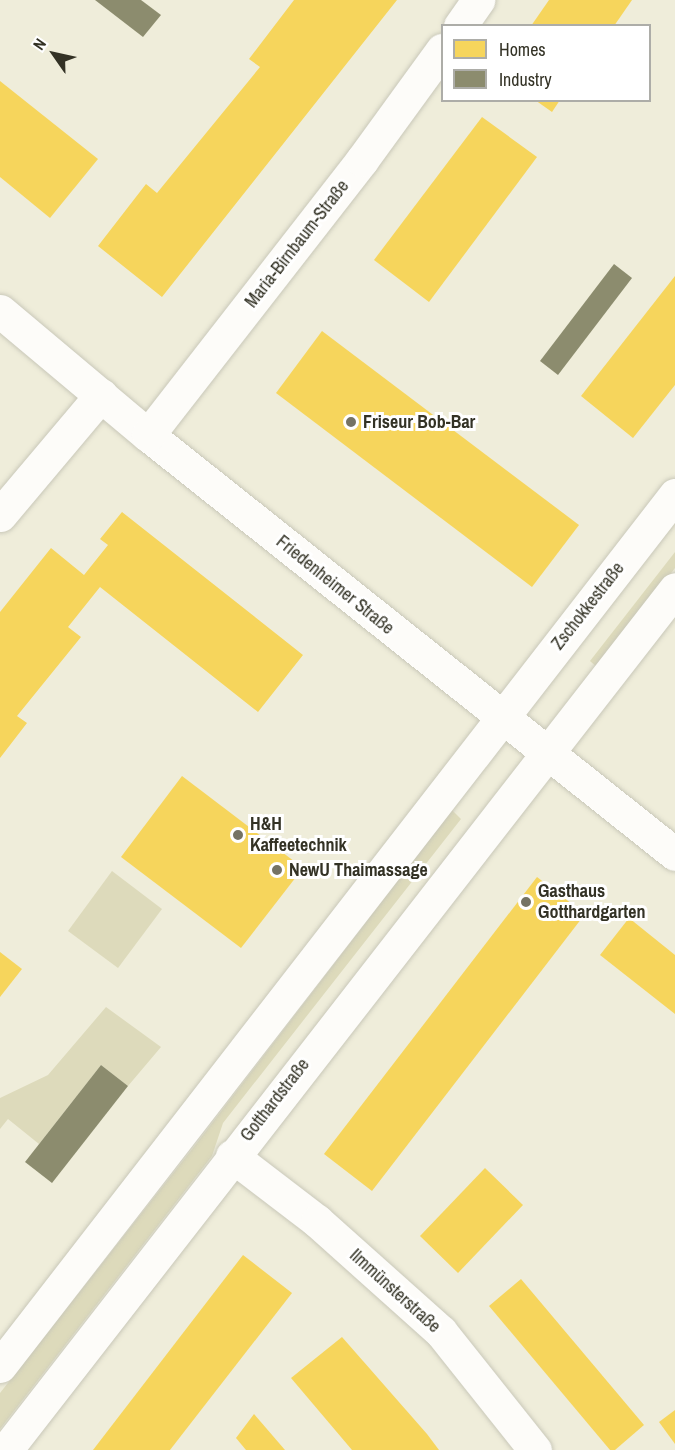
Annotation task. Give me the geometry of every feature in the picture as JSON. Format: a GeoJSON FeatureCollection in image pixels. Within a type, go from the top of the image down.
{"type":"FeatureCollection","features":[{"type":"Feature","properties":{"kind":"main road"},"geometry":{"type":"LineString","coordinates":[[461,24],[478,0]]}},
{"type":"Feature","properties":{"kind":"main road","name":"Maria-Birnbaum-Straße"},"geometry":{"type":"LineString","coordinates":[[147,435],[362,160],[441,51]]}},
{"type":"Feature","properties":{"kind":"main road","name":"Friedenheimer Straße"},"geometry":{"type":"LineString","coordinates":[[0,311],[147,435],[675,854]]}},
{"type":"Feature","properties":{"kind":"main road"},"geometry":{"type":"LineString","coordinates":[[0,515],[101,395]]}},
{"type":"Feature","properties":{"kind":"main road","name":"Zschokkestraße"},"geometry":{"type":"LineString","coordinates":[[502,717],[675,495]]}},
{"type":"Feature","properties":{"kind":"main road"},"geometry":{"type":"LineString","coordinates":[[547,752],[675,589]]}},
{"type":"Feature","properties":{"kind":"main road"},"geometry":{"type":"LineString","coordinates":[[0,1366],[502,717]]}},
{"type":"Feature","properties":{"kind":"main road","name":"Gotthardstraße"},"geometry":{"type":"LineString","coordinates":[[6,1450],[547,752]]}},
{"type":"Feature","properties":{"kind":"main road","name":"Ilmmünsterstraße"},"geometry":{"type":"LineString","coordinates":[[232,1156],[317,1221],[441,1332],[535,1450]]}},
{"type":"Feature","properties":{"kind":"shaded area"},"geometry":{"type":"Polygon","coordinates":[[[675,552],[675,568],[598,668],[590,661],[675,552]]]}},
{"type":"Feature","properties":{"kind":"shaded area"},"geometry":{"type":"Polygon","coordinates":[[[452,810],[461,819],[223,1123],[212,1156],[0,1429],[0,1393],[193,1148],[452,810]]]}},
{"type":"Feature","properties":{"kind":"shaded area"},"geometry":{"type":"Polygon","coordinates":[[[112,871],[162,909],[118,968],[68,931],[112,871]]]}},
{"type":"Feature","properties":{"kind":"shaded area"},"geometry":{"type":"Polygon","coordinates":[[[106,1007],[161,1047],[128,1086],[101,1065],[39,1144],[8,1119],[0,1129],[0,1098],[48,1075],[106,1007]]]}},
{"type":"Feature","properties":{"kind":"building: Homes"},"geometry":{"type":"Polygon","coordinates":[[[294,0],[397,0],[162,297],[98,246],[146,184],[157,193],[260,67],[249,59],[294,0]]]}},
{"type":"Feature","properties":{"kind":"building: Homes"},"geometry":{"type":"Polygon","coordinates":[[[549,0],[632,0],[615,24],[532,24],[549,0]]]}},
{"type":"Feature","properties":{"kind":"building: Homes"},"geometry":{"type":"Polygon","coordinates":[[[0,81],[98,159],[50,218],[0,177],[0,81]]]}},
{"type":"Feature","properties":{"kind":"building: Homes"},"geometry":{"type":"Polygon","coordinates":[[[538,102],[559,102],[552,112],[538,102]]]}},
{"type":"Feature","properties":{"kind":"building: Homes"},"geometry":{"type":"Polygon","coordinates":[[[482,117],[537,157],[429,302],[374,260],[482,117]]]}},
{"type":"Feature","properties":{"kind":"building: Homes"},"geometry":{"type":"Polygon","coordinates":[[[675,276],[675,385],[633,438],[581,396],[675,276]]]}},
{"type":"Feature","properties":{"kind":"building: Homes"},"geometry":{"type":"Polygon","coordinates":[[[322,331],[579,525],[532,587],[276,393],[322,331]]]}},
{"type":"Feature","properties":{"kind":"building: Homes"},"geometry":{"type":"Polygon","coordinates":[[[122,512],[303,655],[258,712],[100,587],[68,627],[81,637],[17,716],[27,723],[0,758],[0,612],[51,548],[84,575],[108,545],[100,539],[122,512]]]}},
{"type":"Feature","properties":{"kind":"building: Homes"},"geometry":{"type":"Polygon","coordinates":[[[182,776],[303,868],[241,948],[121,857],[182,776]]]}},
{"type":"Feature","properties":{"kind":"building: Homes"},"geometry":{"type":"Polygon","coordinates":[[[537,877],[585,914],[372,1191],[324,1154],[537,877]]]}},
{"type":"Feature","properties":{"kind":"building: Homes"},"geometry":{"type":"Polygon","coordinates":[[[629,918],[675,955],[675,1014],[600,955],[629,918]]]}},
{"type":"Feature","properties":{"kind":"building: Homes"},"geometry":{"type":"Polygon","coordinates":[[[0,952],[22,969],[0,997],[0,952]]]}},
{"type":"Feature","properties":{"kind":"building: Homes"},"geometry":{"type":"Polygon","coordinates":[[[485,1168],[523,1205],[458,1273],[420,1236],[485,1168]]]}},
{"type":"Feature","properties":{"kind":"building: Homes"},"geometry":{"type":"Polygon","coordinates":[[[243,1255],[292,1293],[170,1450],[93,1450],[243,1255]]]}},
{"type":"Feature","properties":{"kind":"building: Homes"},"geometry":{"type":"Polygon","coordinates":[[[521,1279],[644,1425],[615,1450],[610,1450],[489,1306],[521,1279]]]}},
{"type":"Feature","properties":{"kind":"building: Homes"},"geometry":{"type":"Polygon","coordinates":[[[342,1337],[439,1450],[352,1450],[291,1378],[342,1337]]]}},
{"type":"Feature","properties":{"kind":"building: Homes"},"geometry":{"type":"Polygon","coordinates":[[[675,1410],[675,1444],[659,1422],[675,1410]]]}},
{"type":"Feature","properties":{"kind":"building: Homes"},"geometry":{"type":"Polygon","coordinates":[[[254,1414],[285,1450],[246,1450],[236,1438],[254,1414]]]}},
{"type":"Feature","properties":{"kind":"building: Industry"},"geometry":{"type":"Polygon","coordinates":[[[95,0],[141,0],[161,15],[143,37],[95,0]]]}},
{"type":"Feature","properties":{"kind":"building: Industry"},"geometry":{"type":"Polygon","coordinates":[[[614,264],[632,278],[558,375],[540,361],[614,264]]]}},
{"type":"Feature","properties":{"kind":"building: Industry"},"geometry":{"type":"Polygon","coordinates":[[[101,1065],[128,1086],[52,1183],[25,1162],[101,1065]]]}},
{"type":"Feature","properties":{"kind":"place","name":"Friseur Bob-Bar"},"geometry":{"type":"Point","coordinates":[351,422]}},
{"type":"Feature","properties":{"kind":"place","name":"H&H Kaffeetechnik"},"geometry":{"type":"Point","coordinates":[238,835]}},
{"type":"Feature","properties":{"kind":"place","name":"NewU Thaimassage"},"geometry":{"type":"Point","coordinates":[277,870]}},
{"type":"Feature","properties":{"kind":"place","name":"Gasthaus Gotthardgarten"},"geometry":{"type":"Point","coordinates":[526,902]}}]}
